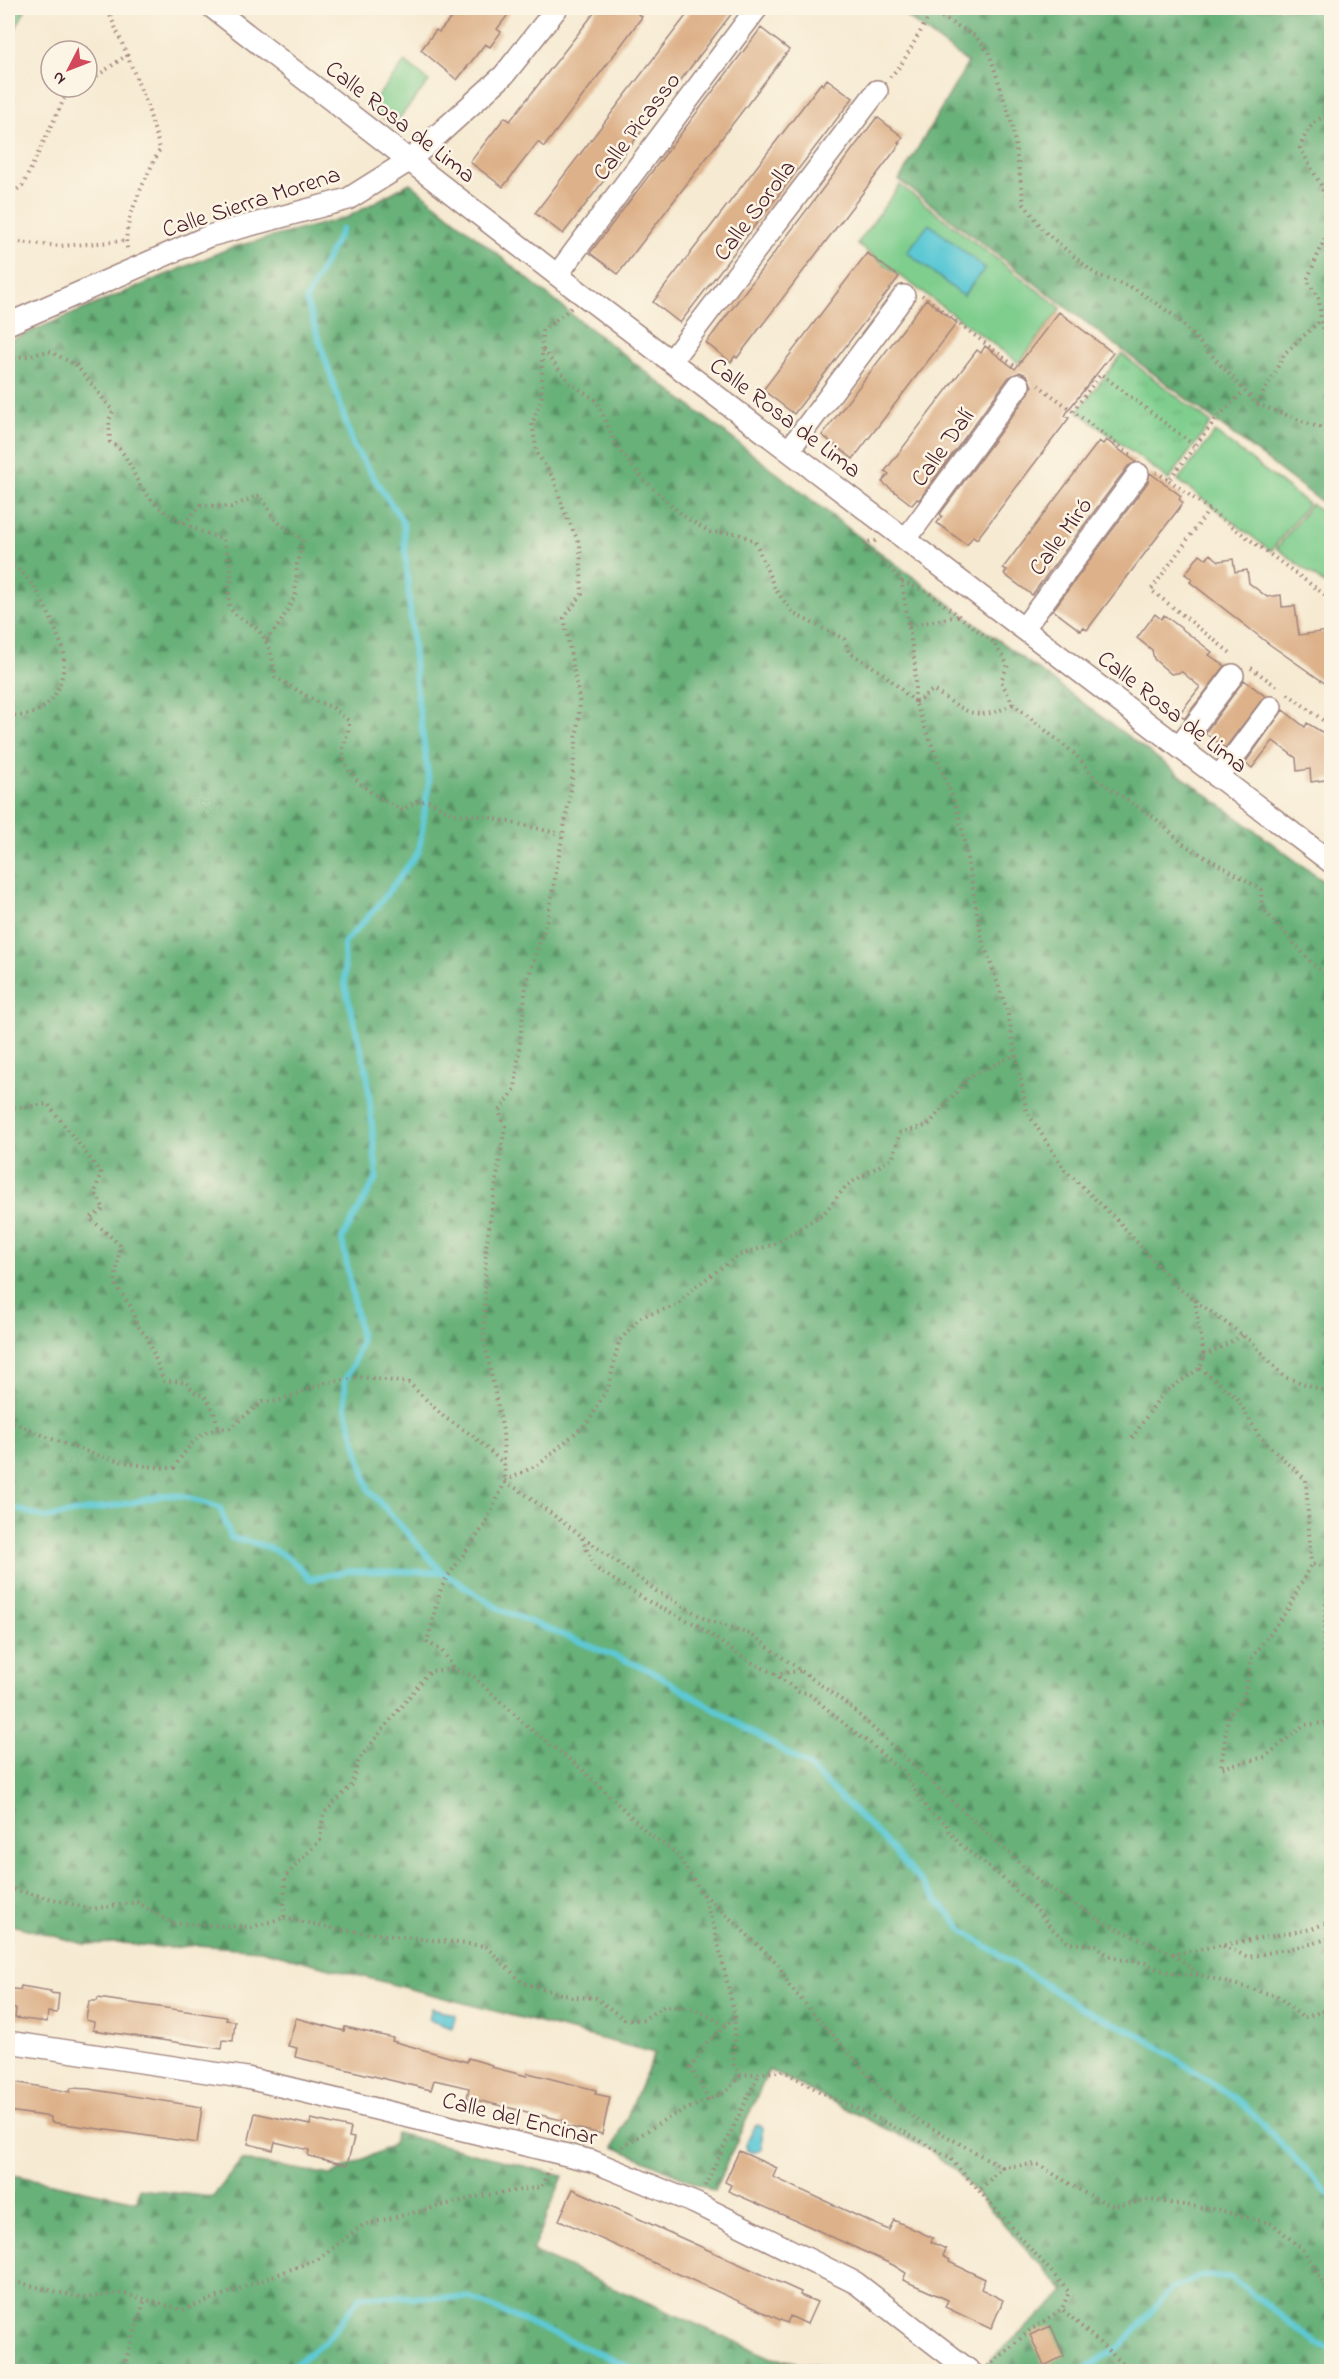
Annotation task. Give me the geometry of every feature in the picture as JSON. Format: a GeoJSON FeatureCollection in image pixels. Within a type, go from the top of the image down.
{"type":"FeatureCollection","features":[{"type":"Feature","properties":{"kind":"street","name":"Calle Rosa de Lima"},"geometry":{"type":"LineString","coordinates":[[213,8],[582,295],[1332,863]]}},
{"type":"Feature","properties":{"kind":"street","name":"Calle Sierra Morena"},"geometry":{"type":"LineString","coordinates":[[8,324],[209,236],[348,199],[410,160],[504,75],[557,8]]}},
{"type":"Feature","properties":{"kind":"street","name":"Calle Picasso"},"geometry":{"type":"LineString","coordinates":[[557,275],[757,8]]}},
{"type":"Feature","properties":{"kind":"street","name":"Calle Sorolla"},"geometry":{"type":"LineString","coordinates":[[671,361],[877,91]]}},
{"type":"Feature","properties":{"kind":"street"},"geometry":{"type":"LineString","coordinates":[[789,450],[904,296]]}},
{"type":"Feature","properties":{"kind":"street","name":"Calle Dalí"},"geometry":{"type":"LineString","coordinates":[[906,539],[1024,379]]}},
{"type":"Feature","properties":{"kind":"street","name":"Calle Miró"},"geometry":{"type":"LineString","coordinates":[[1024,628],[1142,467]]}},
{"type":"Feature","properties":{"kind":"street"},"geometry":{"type":"LineString","coordinates":[[1179,746],[1239,666]]}},
{"type":"Feature","properties":{"kind":"street"},"geometry":{"type":"LineString","coordinates":[[1218,778],[1270,707]]}},
{"type":"Feature","properties":{"kind":"street","name":"Calle del Encinar"},"geometry":{"type":"LineString","coordinates":[[8,2042],[247,2078],[592,2161],[697,2204],[856,2283],[971,2372]]}},
{"type":"Feature","properties":{"kind":"path"},"geometry":{"type":"LineString","coordinates":[[106,8],[147,105],[160,149],[138,194],[125,241],[136,267]]}},
{"type":"Feature","properties":{"kind":"path"},"geometry":{"type":"LineString","coordinates":[[926,8],[933,9],[975,36],[989,52],[1012,124],[1024,204],[1045,232],[1095,274],[1135,290],[1176,317],[1243,392],[1257,404],[1332,430]]}},
{"type":"Feature","properties":{"kind":"path"},"geometry":{"type":"LineString","coordinates":[[877,91],[901,65],[933,9]]}},
{"type":"Feature","properties":{"kind":"path"},"geometry":{"type":"LineString","coordinates":[[99,75],[127,55]]}},
{"type":"Feature","properties":{"kind":"path"},"geometry":{"type":"LineString","coordinates":[[8,197],[23,185],[64,99]]}},
{"type":"Feature","properties":{"kind":"path"},"geometry":{"type":"LineString","coordinates":[[1332,115],[1320,117],[1306,131],[1300,148],[1321,185],[1332,217]]}},
{"type":"Feature","properties":{"kind":"path"},"geometry":{"type":"LineString","coordinates":[[1332,222],[1307,280],[1319,299],[1321,320],[1332,357]]}},
{"type":"Feature","properties":{"kind":"path"},"geometry":{"type":"LineString","coordinates":[[8,242],[60,246],[125,241]]}},
{"type":"Feature","properties":{"kind":"path"},"geometry":{"type":"LineString","coordinates":[[904,296],[912,287],[1024,379],[1073,411],[1142,467],[1169,480],[1332,600]]}},
{"type":"Feature","properties":{"kind":"path"},"geometry":{"type":"LineString","coordinates":[[455,1669],[442,1651],[427,1642],[440,1591],[450,1571],[484,1526],[505,1482],[503,1431],[484,1340],[486,1247],[505,1126],[499,1112],[515,1089],[526,985],[548,916],[561,834],[571,789],[580,704],[564,618],[582,594],[580,545],[563,508],[554,479],[537,453],[532,424],[542,396],[542,331],[568,312],[582,295]]}},
{"type":"Feature","properties":{"kind":"path"},"geometry":{"type":"LineString","coordinates":[[1257,404],[1286,352],[1321,320]]}},
{"type":"Feature","properties":{"kind":"path"},"geometry":{"type":"LineString","coordinates":[[543,349],[570,383],[597,401],[615,446],[644,480],[683,516],[710,532],[736,533],[755,541],[776,589],[794,614],[844,639],[849,652],[884,674],[915,702]]}},
{"type":"Feature","properties":{"kind":"path"},"geometry":{"type":"LineString","coordinates":[[8,357],[28,356],[49,351],[76,365],[113,411],[109,420],[110,442],[120,447],[144,490],[165,513],[203,533],[223,539],[230,558],[229,605],[234,614],[256,628],[273,657],[275,677],[317,702],[333,707],[349,722],[350,733],[342,751],[346,767],[376,797],[402,810],[417,801],[430,801],[453,814],[483,816],[561,834]]}},
{"type":"Feature","properties":{"kind":"path"},"geometry":{"type":"LineString","coordinates":[[1073,411],[1101,374],[1195,446]]}},
{"type":"Feature","properties":{"kind":"path"},"geometry":{"type":"LineString","coordinates":[[1169,480],[1215,420],[1243,392]]}},
{"type":"Feature","properties":{"kind":"path"},"geometry":{"type":"LineString","coordinates":[[184,523],[201,505],[231,507],[260,495],[276,521],[303,540],[297,564],[295,596],[265,642]]}},
{"type":"Feature","properties":{"kind":"path"},"geometry":{"type":"LineString","coordinates":[[1209,510],[1151,590],[1239,666],[1332,727]]}},
{"type":"Feature","properties":{"kind":"path"},"geometry":{"type":"LineString","coordinates":[[906,539],[866,542],[864,547],[901,578],[915,665],[915,702],[959,814],[982,939],[1007,1010],[1027,1112],[1065,1170],[1120,1223],[1178,1287],[1252,1342],[1284,1377],[1332,1393]]}},
{"type":"Feature","properties":{"kind":"path"},"geometry":{"type":"LineString","coordinates":[[8,563],[18,568],[38,591],[65,653],[62,680],[50,705],[22,717],[8,715]]}},
{"type":"Feature","properties":{"kind":"path"},"geometry":{"type":"LineString","coordinates":[[902,582],[927,591],[993,642],[1008,665],[1001,681],[1013,704],[1076,755],[1097,780],[1155,818],[1183,844],[1261,889],[1262,908],[1314,965],[1332,979]]}},
{"type":"Feature","properties":{"kind":"path"},"geometry":{"type":"LineString","coordinates":[[909,626],[959,616]]}},
{"type":"Feature","properties":{"kind":"path"},"geometry":{"type":"LineString","coordinates":[[915,702],[933,690],[969,713],[994,714],[1013,704]]}},
{"type":"Feature","properties":{"kind":"path"},"geometry":{"type":"LineString","coordinates":[[505,1482],[541,1463],[589,1421],[609,1385],[619,1341],[640,1317],[678,1305],[691,1290],[739,1255],[775,1244],[824,1213],[847,1185],[893,1158],[900,1133],[928,1125],[970,1076],[1016,1055]]}},
{"type":"Feature","properties":{"kind":"path"},"geometry":{"type":"LineString","coordinates":[[8,1109],[48,1104],[101,1173],[95,1192],[104,1209],[90,1218],[120,1245],[115,1284],[131,1307],[137,1325],[147,1337],[164,1381],[187,1382],[192,1392],[206,1398],[218,1427]]}},
{"type":"Feature","properties":{"kind":"path"},"geometry":{"type":"LineString","coordinates":[[1132,1438],[1162,1394],[1200,1368],[1204,1356],[1195,1299]]}},
{"type":"Feature","properties":{"kind":"path"},"geometry":{"type":"LineString","coordinates":[[1204,1356],[1243,1335]]}},
{"type":"Feature","properties":{"kind":"path"},"geometry":{"type":"LineString","coordinates":[[1200,1368],[1237,1398],[1259,1436],[1306,1480],[1311,1564],[1288,1608],[1251,1659],[1244,1697],[1228,1716],[1221,1768],[1265,1757],[1304,1725],[1332,1722]]}},
{"type":"Feature","properties":{"kind":"path"},"geometry":{"type":"LineString","coordinates":[[8,1420],[33,1432],[90,1452],[150,1468],[174,1468],[192,1441],[218,1427],[230,1428],[261,1402],[278,1401],[325,1383],[363,1377],[409,1383],[444,1417],[472,1435],[504,1464]]}},
{"type":"Feature","properties":{"kind":"path"},"geometry":{"type":"LineString","coordinates":[[505,1482],[656,1591],[708,1620],[750,1634],[847,1704],[1040,1882],[1105,1923],[1173,1954],[1200,1975]]}},
{"type":"Feature","properties":{"kind":"path"},"geometry":{"type":"LineString","coordinates":[[580,1535],[596,1568],[651,1603],[697,1625],[743,1658],[775,1674],[799,1692],[808,1693],[869,1742],[903,1771],[929,1812],[946,1823],[949,1831],[962,1846],[1037,1910],[1051,1928],[1069,1943],[1096,1945],[1108,1955],[1118,1959],[1145,1963],[1176,1974],[1200,1975],[1277,1996],[1302,2018],[1332,2008]]}},
{"type":"Feature","properties":{"kind":"path"},"geometry":{"type":"LineString","coordinates":[[1311,1564],[1332,1569]]}},
{"type":"Feature","properties":{"kind":"path"},"geometry":{"type":"LineString","coordinates":[[1332,1574],[1326,1603],[1323,1655],[1332,1664]]}},
{"type":"Feature","properties":{"kind":"path"},"geometry":{"type":"LineString","coordinates":[[284,1918],[285,1877],[320,1840],[323,1814],[351,1786],[359,1759],[430,1671],[455,1669],[474,1677],[528,1726],[583,1770],[650,1834],[675,1852],[701,1891],[778,1964],[790,1987],[881,2089],[915,2118],[1002,2167],[1037,2164],[1083,2192],[1113,2206],[1150,2200],[1219,2210],[1273,2224],[1304,2250],[1323,2283],[1332,2290]]}},
{"type":"Feature","properties":{"kind":"path"},"geometry":{"type":"LineString","coordinates":[[775,1674],[801,1671]]}},
{"type":"Feature","properties":{"kind":"path"},"geometry":{"type":"LineString","coordinates":[[8,1888],[92,1909],[138,1902],[171,1923],[252,1928],[284,1918],[342,1930],[485,1946],[523,1983],[572,1997],[596,1998],[624,2019],[642,2020],[664,2006],[695,2009],[726,2025]]}},
{"type":"Feature","properties":{"kind":"path"},"geometry":{"type":"LineString","coordinates":[[701,1891],[714,1926],[735,2016],[734,2065],[741,2075]]}},
{"type":"Feature","properties":{"kind":"path"},"geometry":{"type":"LineString","coordinates":[[1173,1954],[1311,1929],[1332,1921]]}},
{"type":"Feature","properties":{"kind":"path"},"geometry":{"type":"LineString","coordinates":[[1221,1946],[1248,1957],[1315,1943],[1332,1937]]}},
{"type":"Feature","properties":{"kind":"path"},"geometry":{"type":"LineString","coordinates":[[709,2100],[691,2068],[705,2045],[735,2016]]}},
{"type":"Feature","properties":{"kind":"path"},"geometry":{"type":"LineString","coordinates":[[622,2147],[669,2118],[726,2092],[741,2075],[784,2071],[949,2157],[1070,2292],[1062,2309],[1029,2331],[983,2372]]}},
{"type":"Feature","properties":{"kind":"path"},"geometry":{"type":"LineString","coordinates":[[697,2204],[759,2073]]}},
{"type":"Feature","properties":{"kind":"path"},"geometry":{"type":"LineString","coordinates":[[8,2280],[83,2298],[122,2293],[183,2310],[318,2259],[363,2225],[482,2196],[541,2187],[556,2151]]}},
{"type":"Feature","properties":{"kind":"path"},"geometry":{"type":"LineString","coordinates":[[979,2191],[1002,2167]]}},
{"type":"Feature","properties":{"kind":"path"},"geometry":{"type":"LineString","coordinates":[[122,2372],[145,2299]]}},
{"type":"Feature","properties":{"kind":"path"},"geometry":{"type":"LineString","coordinates":[[1062,2309],[1132,2372]]}},
{"type":"Feature","properties":{"kind":"green space"},"geometry":{"type":"Polygon","coordinates":[[[8,8],[26,8],[8,44],[8,8]]]}},
{"type":"Feature","properties":{"kind":"green space"},"geometry":{"type":"Polygon","coordinates":[[[895,8],[1331,8],[1331,509],[899,180],[968,63],[895,8]]]}},
{"type":"Feature","properties":{"kind":"green space"},"geometry":{"type":"Polygon","coordinates":[[[405,62],[429,81],[393,126],[369,107],[405,62]]]}},
{"type":"Feature","properties":{"kind":"green space"},"geometry":{"type":"Polygon","coordinates":[[[410,183],[566,310],[866,542],[1331,887],[1331,2371],[979,2371],[1065,2292],[956,2171],[929,2150],[769,2070],[714,2191],[614,2147],[655,2053],[261,1950],[197,1945],[170,1948],[123,1943],[84,1944],[8,1924],[8,341],[230,248],[348,217],[410,183]]]}},
{"type":"Feature","properties":{"kind":"green space"},"geometry":{"type":"Polygon","coordinates":[[[900,185],[1061,308],[1019,363],[857,244],[900,185]]]}},
{"type":"Feature","properties":{"kind":"green space"},"geometry":{"type":"Polygon","coordinates":[[[1122,354],[1211,423],[1169,480],[1078,411],[1122,354]]]}},
{"type":"Feature","properties":{"kind":"green space"},"geometry":{"type":"Polygon","coordinates":[[[1215,432],[1308,504],[1271,551],[1178,480],[1215,432]]]}},
{"type":"Feature","properties":{"kind":"green space"},"geometry":{"type":"Polygon","coordinates":[[[1311,504],[1331,520],[1331,589],[1277,548],[1311,504]]]}},
{"type":"Feature","properties":{"kind":"green space"},"geometry":{"type":"Polygon","coordinates":[[[396,2133],[563,2176],[532,2251],[772,2358],[848,2371],[8,2371],[8,2174],[137,2201],[139,2189],[213,2197],[241,2160],[331,2175],[393,2145],[396,2133]]]}},
{"type":"Feature","properties":{"kind":"water"},"geometry":{"type":"Polygon","coordinates":[[[929,224],[985,268],[963,296],[907,252],[929,224]]]}},
{"type":"Feature","properties":{"kind":"water"},"geometry":{"type":"Polygon","coordinates":[[[432,2008],[456,2015],[452,2028],[429,2020],[432,2008]]]}},
{"type":"Feature","properties":{"kind":"water"},"geometry":{"type":"Polygon","coordinates":[[[754,2126],[762,2127],[762,2149],[753,2152],[747,2150],[746,2145],[754,2126]]]}},
{"type":"Feature","properties":{"kind":"building"},"geometry":{"type":"Polygon","coordinates":[[[460,8],[513,8],[497,29],[501,32],[490,47],[485,44],[457,80],[421,50],[436,30],[439,32],[460,8]]]}},
{"type":"Feature","properties":{"kind":"building"},"geometry":{"type":"Polygon","coordinates":[[[598,8],[643,8],[638,14],[642,17],[544,147],[538,142],[503,187],[470,162],[505,117],[510,121],[598,8]]]}},
{"type":"Feature","properties":{"kind":"building"},"geometry":{"type":"Polygon","coordinates":[[[692,8],[736,8],[563,234],[535,213],[692,8]]]}},
{"type":"Feature","properties":{"kind":"building"},"geometry":{"type":"Polygon","coordinates":[[[761,28],[789,50],[618,274],[590,253],[761,28]]]}},
{"type":"Feature","properties":{"kind":"building"},"geometry":{"type":"Polygon","coordinates":[[[827,79],[853,98],[680,323],[653,302],[821,83],[823,85],[827,79]]]}},
{"type":"Feature","properties":{"kind":"building"},"geometry":{"type":"Polygon","coordinates":[[[877,117],[903,137],[898,143],[900,144],[737,358],[735,356],[731,362],[706,343],[877,117]]]}},
{"type":"Feature","properties":{"kind":"building"},"geometry":{"type":"Polygon","coordinates":[[[867,253],[899,277],[794,414],[763,390],[867,253]]]}},
{"type":"Feature","properties":{"kind":"building"},"geometry":{"type":"Polygon","coordinates":[[[926,299],[957,323],[853,459],[822,435],[926,299]]]}},
{"type":"Feature","properties":{"kind":"building"},"geometry":{"type":"Polygon","coordinates":[[[1059,312],[1113,353],[1069,409],[1065,416],[1069,418],[977,539],[973,536],[967,545],[937,523],[942,516],[940,514],[1029,393],[1032,386],[1027,375],[1020,372],[1009,377],[919,500],[917,499],[912,505],[882,482],[889,474],[885,471],[977,350],[981,353],[985,346],[1015,369],[1059,312]]]}},
{"type":"Feature","properties":{"kind":"building"},"geometry":{"type":"Polygon","coordinates":[[[1106,440],[1136,462],[1128,466],[1032,595],[1004,574],[1007,570],[1003,568],[1099,441],[1103,444],[1106,440]]]}},
{"type":"Feature","properties":{"kind":"building"},"geometry":{"type":"Polygon","coordinates":[[[1150,473],[1181,496],[1179,499],[1183,503],[1087,630],[1083,627],[1081,631],[1053,610],[1148,482],[1150,473]]]}},
{"type":"Feature","properties":{"kind":"building"},"geometry":{"type":"Polygon","coordinates":[[[1200,554],[1207,559],[1210,554],[1219,561],[1233,559],[1235,572],[1247,570],[1249,583],[1267,597],[1281,595],[1282,607],[1295,606],[1299,635],[1328,631],[1332,642],[1332,688],[1269,644],[1190,582],[1192,579],[1185,574],[1200,554]]]}},
{"type":"Feature","properties":{"kind":"building"},"geometry":{"type":"Polygon","coordinates":[[[1155,614],[1161,619],[1164,615],[1212,652],[1209,655],[1225,666],[1185,718],[1179,714],[1200,687],[1182,672],[1171,674],[1154,659],[1152,650],[1137,638],[1155,614]]]}},
{"type":"Feature","properties":{"kind":"building"},"geometry":{"type":"Polygon","coordinates":[[[1244,680],[1265,696],[1225,748],[1205,733],[1244,680]]]}},
{"type":"Feature","properties":{"kind":"building"},"geometry":{"type":"Polygon","coordinates":[[[1283,710],[1305,727],[1307,723],[1332,738],[1332,779],[1311,782],[1310,769],[1297,771],[1296,758],[1273,741],[1252,768],[1245,763],[1283,710]]]}},
{"type":"Feature","properties":{"kind":"building"},"geometry":{"type":"Polygon","coordinates":[[[21,1986],[59,1994],[57,2013],[48,2012],[47,2022],[15,2018],[16,2009],[8,2008],[8,1988],[20,1990],[21,1986]]]}},
{"type":"Feature","properties":{"kind":"building"},"geometry":{"type":"Polygon","coordinates":[[[98,1998],[227,2017],[226,2020],[235,2021],[233,2041],[223,2040],[222,2049],[93,2030],[94,2022],[86,2020],[89,2001],[97,2001],[98,1998]]]}},
{"type":"Feature","properties":{"kind":"building"},"geometry":{"type":"Polygon","coordinates":[[[296,2018],[344,2031],[345,2027],[393,2038],[392,2041],[467,2062],[468,2058],[492,2065],[491,2067],[527,2076],[528,2073],[596,2090],[595,2094],[610,2097],[602,2134],[561,2125],[562,2120],[467,2098],[469,2088],[434,2080],[431,2090],[295,2057],[297,2048],[288,2046],[296,2018]]]}},
{"type":"Feature","properties":{"kind":"building"},"geometry":{"type":"Polygon","coordinates":[[[8,2081],[70,2092],[71,2088],[89,2089],[202,2107],[197,2143],[51,2122],[51,2117],[8,2111],[8,2081]]]}},
{"type":"Feature","properties":{"kind":"building"},"geometry":{"type":"Polygon","coordinates":[[[255,2113],[310,2125],[311,2119],[351,2128],[349,2137],[354,2138],[347,2165],[308,2156],[309,2150],[275,2142],[273,2150],[248,2144],[255,2113]]]}},
{"type":"Feature","properties":{"kind":"building"},"geometry":{"type":"Polygon","coordinates":[[[739,2151],[777,2168],[773,2177],[875,2224],[889,2230],[894,2220],[933,2238],[931,2242],[946,2249],[943,2256],[950,2260],[949,2262],[985,2279],[981,2289],[1003,2300],[991,2329],[945,2307],[948,2300],[903,2280],[906,2273],[893,2265],[728,2191],[731,2185],[725,2182],[739,2151]]]}},
{"type":"Feature","properties":{"kind":"building"},"geometry":{"type":"Polygon","coordinates":[[[573,2189],[801,2292],[800,2295],[817,2302],[807,2324],[790,2316],[787,2323],[559,2220],[573,2189]]]}},
{"type":"Feature","properties":{"kind":"building"},"geometry":{"type":"Polygon","coordinates":[[[1051,2326],[1064,2356],[1044,2366],[1030,2335],[1051,2326]]]}},
{"type":"Feature","properties":{"kind":"waterway"},"geometry":{"type":"LineString","coordinates":[[342,229],[306,300],[354,447],[403,522],[416,684],[429,781],[419,851],[377,907],[344,943],[345,985],[367,1073],[377,1177],[342,1239],[361,1339],[355,1360],[345,1381],[345,1405],[369,1490],[442,1572],[501,1610],[649,1670],[807,1765],[884,1840],[965,1932],[1081,2008],[1142,2036],[1243,2104],[1332,2197]]}},
{"type":"Feature","properties":{"kind":"waterway"},"geometry":{"type":"LineString","coordinates":[[8,1506],[45,1518],[165,1495],[185,1496],[220,1508],[231,1538],[275,1550],[302,1569],[310,1579],[349,1571],[442,1572]]}},
{"type":"Feature","properties":{"kind":"waterway"},"geometry":{"type":"LineString","coordinates":[[1080,2372],[1122,2345],[1170,2290],[1200,2276],[1231,2277],[1317,2344],[1332,2349]]}},
{"type":"Feature","properties":{"kind":"waterway"},"geometry":{"type":"LineString","coordinates":[[284,2372],[325,2342],[361,2296],[471,2298],[641,2372]]}}]}
